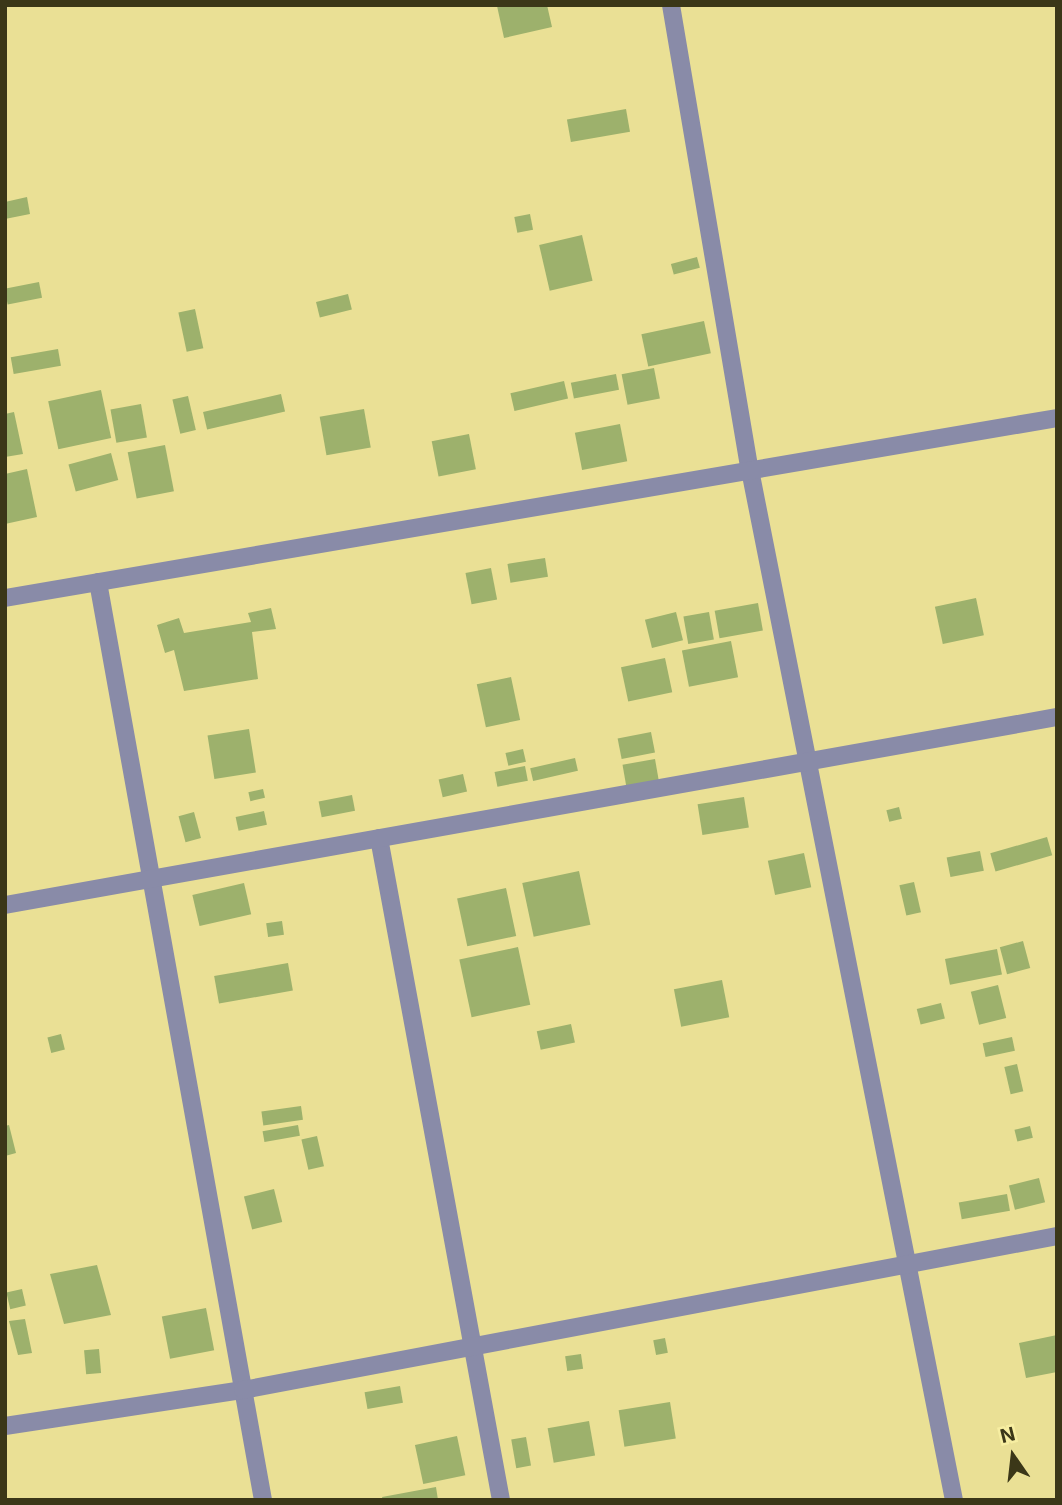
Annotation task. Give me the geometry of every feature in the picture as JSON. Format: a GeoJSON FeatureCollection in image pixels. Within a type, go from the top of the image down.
{"type":"FeatureCollection","features":[{"type":"Feature","properties":{"kind":"street"},"geometry":{"type":"LineString","coordinates":[[671,5],[750,470],[954,1500]]}},
{"type":"Feature","properties":{"kind":"street"},"geometry":{"type":"LineString","coordinates":[[5,598],[1057,418]]}},
{"type":"Feature","properties":{"kind":"street"},"geometry":{"type":"LineString","coordinates":[[98,582],[263,1500]]}},
{"type":"Feature","properties":{"kind":"street"},"geometry":{"type":"LineString","coordinates":[[5,905],[1057,717]]}},
{"type":"Feature","properties":{"kind":"street"},"geometry":{"type":"LineString","coordinates":[[379,838],[501,1500]]}},
{"type":"Feature","properties":{"kind":"street"},"geometry":{"type":"LineString","coordinates":[[5,1426],[243,1390],[1057,1236]]}},
{"type":"Feature","properties":{"kind":"building"},"geometry":{"type":"Polygon","coordinates":[[[547,5],[552,27],[504,38],[497,6],[547,5]]]}},
{"type":"Feature","properties":{"kind":"building"},"geometry":{"type":"Polygon","coordinates":[[[626,109],[630,132],[571,142],[567,119],[626,109]]]}},
{"type":"Feature","properties":{"kind":"building"},"geometry":{"type":"Polygon","coordinates":[[[27,197],[30,214],[5,219],[5,202],[27,197]]]}},
{"type":"Feature","properties":{"kind":"building"},"geometry":{"type":"Polygon","coordinates":[[[530,214],[533,230],[517,233],[514,217],[530,214]]]}},
{"type":"Feature","properties":{"kind":"building"},"geometry":{"type":"Polygon","coordinates":[[[582,235],[593,281],[550,291],[539,245],[582,235]]]}},
{"type":"Feature","properties":{"kind":"building"},"geometry":{"type":"Polygon","coordinates":[[[697,257],[700,268],[674,275],[671,264],[697,257]]]}},
{"type":"Feature","properties":{"kind":"building"},"geometry":{"type":"Polygon","coordinates":[[[39,282],[42,298],[8,304],[5,289],[39,282]]]}},
{"type":"Feature","properties":{"kind":"building"},"geometry":{"type":"Polygon","coordinates":[[[348,294],[352,310],[320,318],[316,302],[348,294]]]}},
{"type":"Feature","properties":{"kind":"building"},"geometry":{"type":"Polygon","coordinates":[[[195,309],[203,348],[187,352],[178,313],[195,309]]]}},
{"type":"Feature","properties":{"kind":"building"},"geometry":{"type":"Polygon","coordinates":[[[704,321],[711,353],[648,367],[641,334],[704,321]]]}},
{"type":"Feature","properties":{"kind":"building"},"geometry":{"type":"Polygon","coordinates":[[[58,349],[61,366],[14,374],[11,357],[58,349]]]}},
{"type":"Feature","properties":{"kind":"building"},"geometry":{"type":"Polygon","coordinates":[[[654,368],[660,398],[628,405],[622,374],[654,368]]]}},
{"type":"Feature","properties":{"kind":"building"},"geometry":{"type":"Polygon","coordinates":[[[616,374],[619,390],[574,398],[571,383],[616,374]]]}},
{"type":"Feature","properties":{"kind":"building"},"geometry":{"type":"Polygon","coordinates":[[[564,381],[568,399],[514,411],[510,393],[564,381]]]}},
{"type":"Feature","properties":{"kind":"building"},"geometry":{"type":"Polygon","coordinates":[[[101,390],[111,438],[58,449],[48,401],[101,390]]]}},
{"type":"Feature","properties":{"kind":"building"},"geometry":{"type":"Polygon","coordinates":[[[281,394],[285,412],[207,430],[203,412],[281,394]]]}},
{"type":"Feature","properties":{"kind":"building"},"geometry":{"type":"Polygon","coordinates":[[[188,396],[196,430],[180,434],[172,400],[188,396]]]}},
{"type":"Feature","properties":{"kind":"building"},"geometry":{"type":"Polygon","coordinates":[[[141,404],[147,437],[116,443],[110,409],[141,404]]]}},
{"type":"Feature","properties":{"kind":"building"},"geometry":{"type":"Polygon","coordinates":[[[364,409],[371,447],[326,455],[320,417],[364,409]]]}},
{"type":"Feature","properties":{"kind":"building"},"geometry":{"type":"Polygon","coordinates":[[[14,412],[23,454],[5,457],[5,414],[14,412]]]}},
{"type":"Feature","properties":{"kind":"building"},"geometry":{"type":"Polygon","coordinates":[[[620,424],[627,461],[582,470],[575,433],[620,424]]]}},
{"type":"Feature","properties":{"kind":"building"},"geometry":{"type":"Polygon","coordinates":[[[469,434],[476,469],[439,477],[432,441],[469,434]]]}},
{"type":"Feature","properties":{"kind":"building"},"geometry":{"type":"Polygon","coordinates":[[[165,445],[174,491],[137,498],[128,452],[165,445]]]}},
{"type":"Feature","properties":{"kind":"building"},"geometry":{"type":"Polygon","coordinates":[[[111,453],[118,480],[76,491],[68,464],[111,453]]]}},
{"type":"Feature","properties":{"kind":"building"},"geometry":{"type":"Polygon","coordinates":[[[27,469],[37,517],[5,524],[5,474],[27,469]]]}},
{"type":"Feature","properties":{"kind":"building"},"geometry":{"type":"Polygon","coordinates":[[[545,558],[548,577],[510,583],[507,564],[545,558]]]}},
{"type":"Feature","properties":{"kind":"building"},"geometry":{"type":"Polygon","coordinates":[[[491,568],[497,599],[472,604],[465,573],[491,568]]]}},
{"type":"Feature","properties":{"kind":"building"},"geometry":{"type":"Polygon","coordinates":[[[976,598],[984,635],[943,644],[935,607],[976,598]]]}},
{"type":"Feature","properties":{"kind":"building"},"geometry":{"type":"Polygon","coordinates":[[[758,603],[763,631],[720,638],[715,611],[758,603]]]}},
{"type":"Feature","properties":{"kind":"building"},"geometry":{"type":"Polygon","coordinates":[[[271,608],[276,629],[252,632],[258,679],[184,691],[174,650],[165,653],[157,625],[179,618],[184,633],[251,622],[248,613],[271,608]]]}},
{"type":"Feature","properties":{"kind":"building"},"geometry":{"type":"Polygon","coordinates":[[[676,612],[683,640],[652,648],[645,620],[676,612]]]}},
{"type":"Feature","properties":{"kind":"building"},"geometry":{"type":"Polygon","coordinates":[[[709,612],[714,640],[688,644],[683,617],[709,612]]]}},
{"type":"Feature","properties":{"kind":"building"},"geometry":{"type":"Polygon","coordinates":[[[731,641],[738,677],[689,687],[682,651],[731,641]]]}},
{"type":"Feature","properties":{"kind":"building"},"geometry":{"type":"Polygon","coordinates":[[[665,658],[672,692],[628,702],[621,667],[665,658]]]}},
{"type":"Feature","properties":{"kind":"building"},"geometry":{"type":"Polygon","coordinates":[[[511,677],[520,720],[486,727],[477,684],[511,677]]]}},
{"type":"Feature","properties":{"kind":"building"},"geometry":{"type":"Polygon","coordinates":[[[249,729],[256,772],[214,779],[208,736],[249,729]]]}},
{"type":"Feature","properties":{"kind":"building"},"geometry":{"type":"Polygon","coordinates":[[[651,732],[655,753],[622,759],[618,738],[651,732]]]}},
{"type":"Feature","properties":{"kind":"building"},"geometry":{"type":"Polygon","coordinates":[[[523,749],[526,762],[508,766],[505,753],[523,749]]]}},
{"type":"Feature","properties":{"kind":"building"},"geometry":{"type":"Polygon","coordinates":[[[575,758],[578,771],[533,781],[530,768],[575,758]]]}},
{"type":"Feature","properties":{"kind":"building"},"geometry":{"type":"Polygon","coordinates":[[[655,759],[659,781],[626,786],[623,765],[655,759]]]}},
{"type":"Feature","properties":{"kind":"building"},"geometry":{"type":"Polygon","coordinates":[[[525,766],[528,781],[497,787],[495,772],[525,766]]]}},
{"type":"Feature","properties":{"kind":"building"},"geometry":{"type":"Polygon","coordinates":[[[463,774],[467,792],[443,797],[439,780],[463,774]]]}},
{"type":"Feature","properties":{"kind":"building"},"geometry":{"type":"Polygon","coordinates":[[[263,789],[265,798],[250,801],[248,792],[263,789]]]}},
{"type":"Feature","properties":{"kind":"building"},"geometry":{"type":"Polygon","coordinates":[[[352,795],[355,811],[322,817],[319,801],[352,795]]]}},
{"type":"Feature","properties":{"kind":"building"},"geometry":{"type":"Polygon","coordinates":[[[744,797],[749,828],[702,835],[698,804],[744,797]]]}},
{"type":"Feature","properties":{"kind":"building"},"geometry":{"type":"Polygon","coordinates":[[[899,807],[902,819],[889,822],[886,810],[899,807]]]}},
{"type":"Feature","properties":{"kind":"building"},"geometry":{"type":"Polygon","coordinates":[[[264,811],[267,825],[239,831],[236,817],[264,811]]]}},
{"type":"Feature","properties":{"kind":"building"},"geometry":{"type":"Polygon","coordinates":[[[194,812],[201,838],[186,842],[179,816],[194,812]]]}},
{"type":"Feature","properties":{"kind":"building"},"geometry":{"type":"Polygon","coordinates":[[[1047,837],[1052,855],[996,872],[990,853],[1047,837]]]}},
{"type":"Feature","properties":{"kind":"building"},"geometry":{"type":"Polygon","coordinates":[[[980,851],[984,871],[950,877],[947,857],[980,851]]]}},
{"type":"Feature","properties":{"kind":"building"},"geometry":{"type":"Polygon","coordinates":[[[804,853],[811,887],[775,895],[768,861],[804,853]]]}},
{"type":"Feature","properties":{"kind":"building"},"geometry":{"type":"Polygon","coordinates":[[[579,871],[590,925],[534,937],[522,883],[579,871]]]}},
{"type":"Feature","properties":{"kind":"building"},"geometry":{"type":"Polygon","coordinates":[[[914,882],[921,912],[906,916],[899,885],[914,882]]]}},
{"type":"Feature","properties":{"kind":"building"},"geometry":{"type":"Polygon","coordinates":[[[244,883],[251,914],[200,926],[192,895],[244,883]]]}},
{"type":"Feature","properties":{"kind":"building"},"geometry":{"type":"Polygon","coordinates":[[[506,888],[516,936],[467,946],[457,898],[506,888]]]}},
{"type":"Feature","properties":{"kind":"building"},"geometry":{"type":"Polygon","coordinates":[[[282,921],[284,935],[268,937],[266,923],[282,921]]]}},
{"type":"Feature","properties":{"kind":"building"},"geometry":{"type":"Polygon","coordinates":[[[1023,941],[1030,968],[1007,974],[1000,947],[1023,941]]]}},
{"type":"Feature","properties":{"kind":"building"},"geometry":{"type":"Polygon","coordinates":[[[518,947],[530,1005],[472,1017],[459,959],[518,947]]]}},
{"type":"Feature","properties":{"kind":"building"},"geometry":{"type":"Polygon","coordinates":[[[997,949],[1002,975],[950,985],[945,959],[997,949]]]}},
{"type":"Feature","properties":{"kind":"building"},"geometry":{"type":"Polygon","coordinates":[[[288,963],[293,991],[219,1004],[214,976],[288,963]]]}},
{"type":"Feature","properties":{"kind":"building"},"geometry":{"type":"Polygon","coordinates":[[[722,980],[729,1017],[681,1027],[674,989],[722,980]]]}},
{"type":"Feature","properties":{"kind":"building"},"geometry":{"type":"Polygon","coordinates":[[[998,985],[1006,1018],[979,1025],[971,992],[998,985]]]}},
{"type":"Feature","properties":{"kind":"building"},"geometry":{"type":"Polygon","coordinates":[[[941,1003],[945,1019],[921,1025],[917,1009],[941,1003]]]}},
{"type":"Feature","properties":{"kind":"building"},"geometry":{"type":"Polygon","coordinates":[[[571,1024],[575,1043],[541,1050],[537,1031],[571,1024]]]}},
{"type":"Feature","properties":{"kind":"building"},"geometry":{"type":"Polygon","coordinates":[[[61,1034],[65,1050],[51,1053],[47,1037],[61,1034]]]}},
{"type":"Feature","properties":{"kind":"building"},"geometry":{"type":"Polygon","coordinates":[[[1012,1037],[1015,1051],[986,1057],[983,1043],[1012,1037]]]}},
{"type":"Feature","properties":{"kind":"building"},"geometry":{"type":"Polygon","coordinates":[[[1017,1064],[1023,1091],[1011,1094],[1004,1067],[1017,1064]]]}},
{"type":"Feature","properties":{"kind":"building"},"geometry":{"type":"Polygon","coordinates":[[[301,1106],[303,1120],[263,1125],[261,1112],[301,1106]]]}},
{"type":"Feature","properties":{"kind":"building"},"geometry":{"type":"Polygon","coordinates":[[[9,1125],[16,1153],[5,1156],[5,1126],[9,1125]]]}},
{"type":"Feature","properties":{"kind":"building"},"geometry":{"type":"Polygon","coordinates":[[[298,1125],[300,1136],[264,1142],[263,1131],[298,1125]]]}},
{"type":"Feature","properties":{"kind":"building"},"geometry":{"type":"Polygon","coordinates":[[[1030,1126],[1033,1138],[1017,1142],[1014,1130],[1030,1126]]]}},
{"type":"Feature","properties":{"kind":"building"},"geometry":{"type":"Polygon","coordinates":[[[317,1136],[324,1166],[308,1170],[301,1140],[317,1136]]]}},
{"type":"Feature","properties":{"kind":"building"},"geometry":{"type":"Polygon","coordinates":[[[1039,1178],[1045,1202],[1015,1210],[1009,1185],[1039,1178]]]}},
{"type":"Feature","properties":{"kind":"building"},"geometry":{"type":"Polygon","coordinates":[[[274,1189],[282,1222],[252,1229],[244,1196],[274,1189]]]}},
{"type":"Feature","properties":{"kind":"building"},"geometry":{"type":"Polygon","coordinates":[[[1007,1194],[1010,1211],[962,1219],[959,1203],[1007,1194]]]}},
{"type":"Feature","properties":{"kind":"building"},"geometry":{"type":"Polygon","coordinates":[[[97,1265],[111,1315],[64,1324],[50,1274],[97,1265]]]}},
{"type":"Feature","properties":{"kind":"building"},"geometry":{"type":"Polygon","coordinates":[[[22,1289],[26,1306],[10,1309],[6,1293],[22,1289]]]}},
{"type":"Feature","properties":{"kind":"building"},"geometry":{"type":"Polygon","coordinates":[[[206,1308],[214,1350],[170,1359],[162,1317],[206,1308]]]}},
{"type":"Feature","properties":{"kind":"building"},"geometry":{"type":"Polygon","coordinates":[[[25,1319],[32,1353],[18,1355],[9,1321],[25,1319]]]}},
{"type":"Feature","properties":{"kind":"building"},"geometry":{"type":"Polygon","coordinates":[[[1057,1335],[1057,1372],[1026,1378],[1019,1343],[1057,1335]]]}},
{"type":"Feature","properties":{"kind":"building"},"geometry":{"type":"Polygon","coordinates":[[[665,1338],[668,1353],[656,1355],[653,1340],[665,1338]]]}},
{"type":"Feature","properties":{"kind":"building"},"geometry":{"type":"Polygon","coordinates":[[[99,1349],[101,1373],[86,1374],[84,1350],[99,1349]]]}},
{"type":"Feature","properties":{"kind":"building"},"geometry":{"type":"Polygon","coordinates":[[[581,1354],[583,1369],[567,1371],[565,1356],[581,1354]]]}},
{"type":"Feature","properties":{"kind":"building"},"geometry":{"type":"Polygon","coordinates":[[[400,1386],[403,1403],[367,1409],[365,1392],[400,1386]]]}},
{"type":"Feature","properties":{"kind":"building"},"geometry":{"type":"Polygon","coordinates":[[[670,1402],[676,1439],[624,1447],[619,1410],[670,1402]]]}},
{"type":"Feature","properties":{"kind":"building"},"geometry":{"type":"Polygon","coordinates":[[[589,1421],[595,1455],[554,1463],[548,1428],[589,1421]]]}},
{"type":"Feature","properties":{"kind":"building"},"geometry":{"type":"Polygon","coordinates":[[[457,1436],[465,1475],[423,1484],[415,1445],[457,1436]]]}},
{"type":"Feature","properties":{"kind":"building"},"geometry":{"type":"Polygon","coordinates":[[[526,1437],[531,1466],[516,1468],[511,1440],[526,1437]]]}},
{"type":"Feature","properties":{"kind":"building"},"geometry":{"type":"Polygon","coordinates":[[[436,1487],[438,1500],[383,1500],[382,1497],[436,1487]]]}}]}
